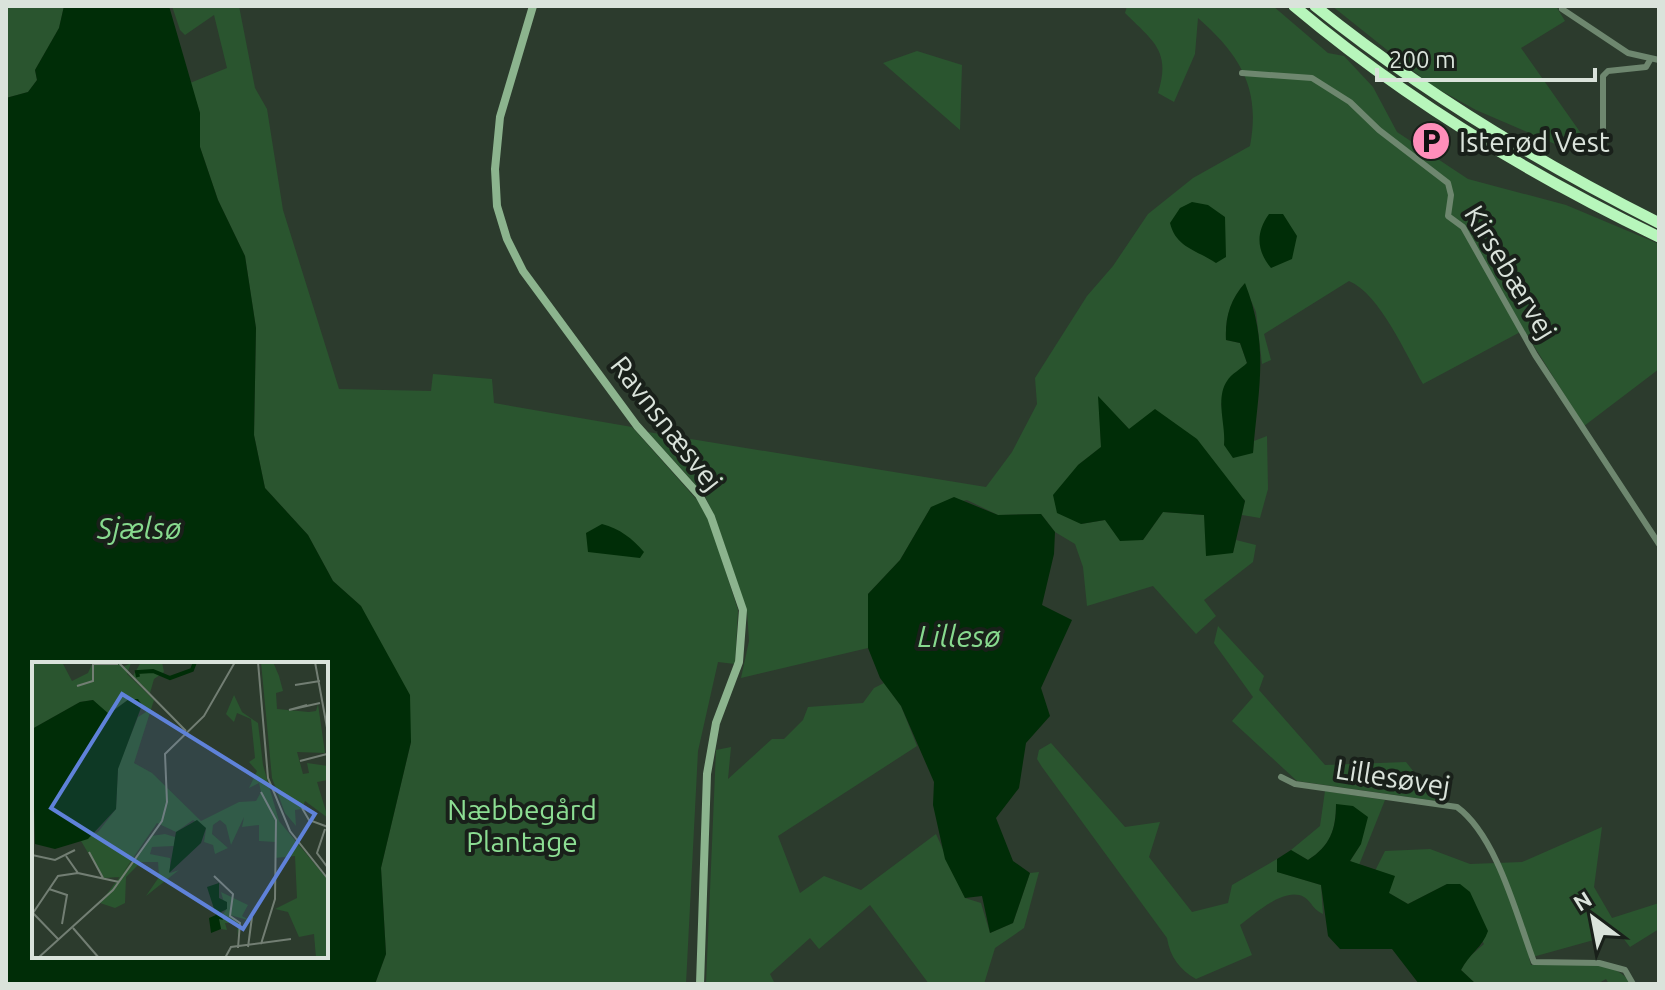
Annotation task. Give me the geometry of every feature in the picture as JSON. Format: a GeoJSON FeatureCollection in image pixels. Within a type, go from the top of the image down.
{"type":"FeatureCollection","features":[{"type":"Feature","properties":{"kind":"highway"},"geometry":{"type":"LineString","coordinates":[[1294,6],[1339,44],[1445,120],[1577,197],[1659,237]]}},
{"type":"Feature","properties":{"kind":"highway"},"geometry":{"type":"LineString","coordinates":[[1315,6],[1403,74],[1475,122],[1563,174],[1659,223]]}},
{"type":"Feature","properties":{"kind":"main road","name":"Ravnsnæsvej"},"geometry":{"type":"LineString","coordinates":[[533,6],[500,117],[495,169],[497,206],[507,239],[523,271],[637,426],[699,495],[716,530],[743,610],[744,638],[739,662],[716,723],[707,774],[700,984]]}},
{"type":"Feature","properties":{"kind":"street"},"geometry":{"type":"LineString","coordinates":[[1562,9],[1628,53],[1659,60]]}},
{"type":"Feature","properties":{"kind":"street"},"geometry":{"type":"LineString","coordinates":[[1603,139],[1603,76],[1608,71],[1646,67],[1650,60]]}},
{"type":"Feature","properties":{"kind":"street","name":"Kirsebærvej"},"geometry":{"type":"LineString","coordinates":[[1242,73],[1312,78],[1350,102],[1379,130],[1448,183],[1451,195],[1448,216],[1463,227],[1535,355],[1659,544]]}},
{"type":"Feature","properties":{"kind":"street","name":"Lillesøvej"},"geometry":{"type":"LineString","coordinates":[[1281,777],[1295,784],[1457,807],[1470,816],[1490,849],[1534,962],[1599,963],[1625,970],[1633,984]]}},
{"type":"Feature","properties":{"kind":"green space"},"geometry":{"type":"Polygon","coordinates":[[[6,6],[64,6],[59,28],[35,70],[37,80],[28,92],[6,98],[6,6]]]}},
{"type":"Feature","properties":{"kind":"green space","name":"Næbbegård Plantage"},"geometry":{"type":"Polygon","coordinates":[[[172,6],[239,6],[255,88],[267,109],[283,210],[339,389],[431,391],[433,374],[492,379],[494,403],[632,427],[697,500],[709,520],[738,610],[735,664],[718,662],[698,751],[686,984],[375,984],[386,954],[381,868],[411,742],[361,606],[333,581],[308,535],[265,488],[254,435],[256,328],[245,256],[218,200],[200,147],[200,113],[190,83],[227,68],[214,15],[185,35],[180,30],[172,6]]]}},
{"type":"Feature","properties":{"kind":"green space"},"geometry":{"type":"Polygon","coordinates":[[[1127,6],[1273,6],[1328,53],[1344,56],[1373,87],[1397,132],[1468,179],[1566,205],[1659,244],[1659,369],[1584,426],[1524,330],[1423,384],[1382,312],[1371,298],[1349,281],[1264,334],[1271,360],[1262,364],[1256,312],[1244,284],[1229,310],[1226,340],[1240,343],[1247,363],[1221,404],[1226,428],[1224,445],[1253,453],[1254,441],[1267,436],[1268,489],[1260,518],[1242,515],[1245,500],[1129,429],[1099,398],[1101,447],[1078,465],[1081,524],[1105,520],[1143,540],[1163,512],[1204,515],[1233,553],[1236,540],[1256,545],[1253,562],[1204,600],[1216,616],[1196,634],[1153,586],[1087,606],[1083,567],[1075,544],[1055,532],[1041,514],[998,515],[967,500],[931,507],[900,560],[868,594],[868,648],[741,678],[749,641],[747,611],[715,517],[704,494],[648,432],[986,487],[1012,452],[1037,404],[1035,378],[1087,296],[1113,266],[1148,214],[1193,178],[1250,146],[1253,125],[1249,90],[1236,59],[1225,45],[1198,18],[1195,54],[1174,102],[1158,93],[1162,79],[1161,57],[1152,40],[1125,13],[1127,6]]]}},
{"type":"Feature","properties":{"kind":"green space"},"geometry":{"type":"Polygon","coordinates":[[[1332,6],[1556,6],[1565,21],[1521,48],[1592,149],[1564,136],[1555,144],[1476,110],[1431,85],[1332,6]]]}},
{"type":"Feature","properties":{"kind":"green space"},"geometry":{"type":"Polygon","coordinates":[[[917,51],[962,65],[960,130],[883,63],[917,51]]]}},
{"type":"Feature","properties":{"kind":"green space"},"geometry":{"type":"Polygon","coordinates":[[[1218,626],[1264,676],[1259,690],[1325,765],[1406,762],[1429,791],[1444,802],[1297,781],[1232,721],[1253,697],[1214,643],[1218,626]]]}},
{"type":"Feature","properties":{"kind":"green space"},"geometry":{"type":"Polygon","coordinates":[[[884,683],[901,706],[917,746],[778,836],[800,893],[824,876],[861,890],[936,834],[965,898],[981,903],[990,933],[1013,923],[1030,873],[1039,872],[1024,928],[995,948],[984,984],[929,984],[870,905],[819,949],[810,938],[770,974],[775,984],[706,984],[716,750],[731,747],[728,779],[772,739],[784,739],[803,720],[808,707],[863,703],[874,688],[884,683]]]}},
{"type":"Feature","properties":{"kind":"green space"},"geometry":{"type":"Polygon","coordinates":[[[1051,743],[1125,827],[1160,822],[1149,857],[1192,912],[1228,903],[1232,885],[1277,859],[1278,872],[1321,885],[1323,914],[1304,897],[1288,895],[1279,898],[1240,925],[1252,955],[1196,979],[1177,962],[1167,938],[1037,759],[1039,750],[1051,743]]]}},
{"type":"Feature","properties":{"kind":"green space"},"geometry":{"type":"Polygon","coordinates":[[[1325,791],[1385,800],[1359,865],[1350,861],[1361,844],[1336,804],[1333,829],[1322,849],[1308,860],[1291,850],[1320,826],[1325,791]]]}},
{"type":"Feature","properties":{"kind":"green space"},"geometry":{"type":"Polygon","coordinates":[[[1602,827],[1594,887],[1612,918],[1659,903],[1659,929],[1630,947],[1619,933],[1529,958],[1531,965],[1586,964],[1613,969],[1631,984],[1609,984],[1606,979],[1597,984],[1476,984],[1461,970],[1468,958],[1484,944],[1447,884],[1408,904],[1389,893],[1375,871],[1385,851],[1430,849],[1470,864],[1522,862],[1602,827]]]}},
{"type":"Feature","properties":{"kind":"water","name":"Sjælsø"},"geometry":{"type":"Polygon","coordinates":[[[64,6],[169,6],[200,113],[200,147],[218,200],[245,256],[256,328],[254,435],[265,488],[308,535],[333,581],[361,606],[410,695],[411,742],[381,868],[386,954],[375,984],[6,984],[6,98],[28,92],[37,80],[35,70],[59,28],[64,6]]]}},
{"type":"Feature","properties":{"kind":"water"},"geometry":{"type":"Polygon","coordinates":[[[1192,202],[1208,205],[1225,217],[1226,257],[1216,263],[1188,248],[1173,231],[1170,223],[1180,208],[1192,202]]]}},
{"type":"Feature","properties":{"kind":"water"},"geometry":{"type":"Polygon","coordinates":[[[1269,214],[1283,214],[1297,236],[1292,259],[1271,268],[1260,248],[1260,234],[1269,214]]]}},
{"type":"Feature","properties":{"kind":"water"},"geometry":{"type":"Polygon","coordinates":[[[1245,283],[1258,328],[1259,388],[1253,453],[1233,458],[1224,445],[1222,396],[1229,378],[1247,363],[1240,343],[1226,340],[1226,324],[1232,302],[1245,283]]]}},
{"type":"Feature","properties":{"kind":"water"},"geometry":{"type":"Polygon","coordinates":[[[1098,396],[1129,429],[1155,409],[1197,439],[1245,501],[1233,553],[1206,556],[1204,515],[1163,512],[1143,540],[1120,541],[1105,520],[1081,524],[1057,513],[1053,495],[1078,465],[1101,447],[1098,396]]]}},
{"type":"Feature","properties":{"kind":"water","name":"Lillesø"},"geometry":{"type":"Polygon","coordinates":[[[954,497],[998,515],[1041,514],[1055,532],[1054,554],[1042,605],[1072,620],[1041,688],[1050,716],[1026,743],[1019,788],[996,818],[1013,861],[1030,873],[1013,923],[990,933],[982,896],[965,898],[945,859],[933,805],[934,782],[901,706],[880,678],[868,648],[868,594],[900,560],[931,507],[954,497]]]}},
{"type":"Feature","properties":{"kind":"water"},"geometry":{"type":"Polygon","coordinates":[[[602,524],[620,531],[635,542],[644,552],[640,558],[588,552],[586,533],[602,524]]]}},
{"type":"Feature","properties":{"kind":"water"},"geometry":{"type":"Polygon","coordinates":[[[1336,804],[1353,806],[1368,817],[1361,844],[1350,861],[1395,876],[1389,893],[1408,904],[1447,884],[1460,884],[1470,892],[1488,931],[1461,970],[1476,984],[1419,984],[1392,949],[1340,949],[1328,936],[1321,885],[1277,872],[1277,859],[1291,850],[1308,860],[1322,849],[1333,829],[1336,804]]]}},
{"type":"Feature","properties":{"kind":"place","name":"Isterød Vest"},"geometry":{"type":"Point","coordinates":[1431,141]}}]}
